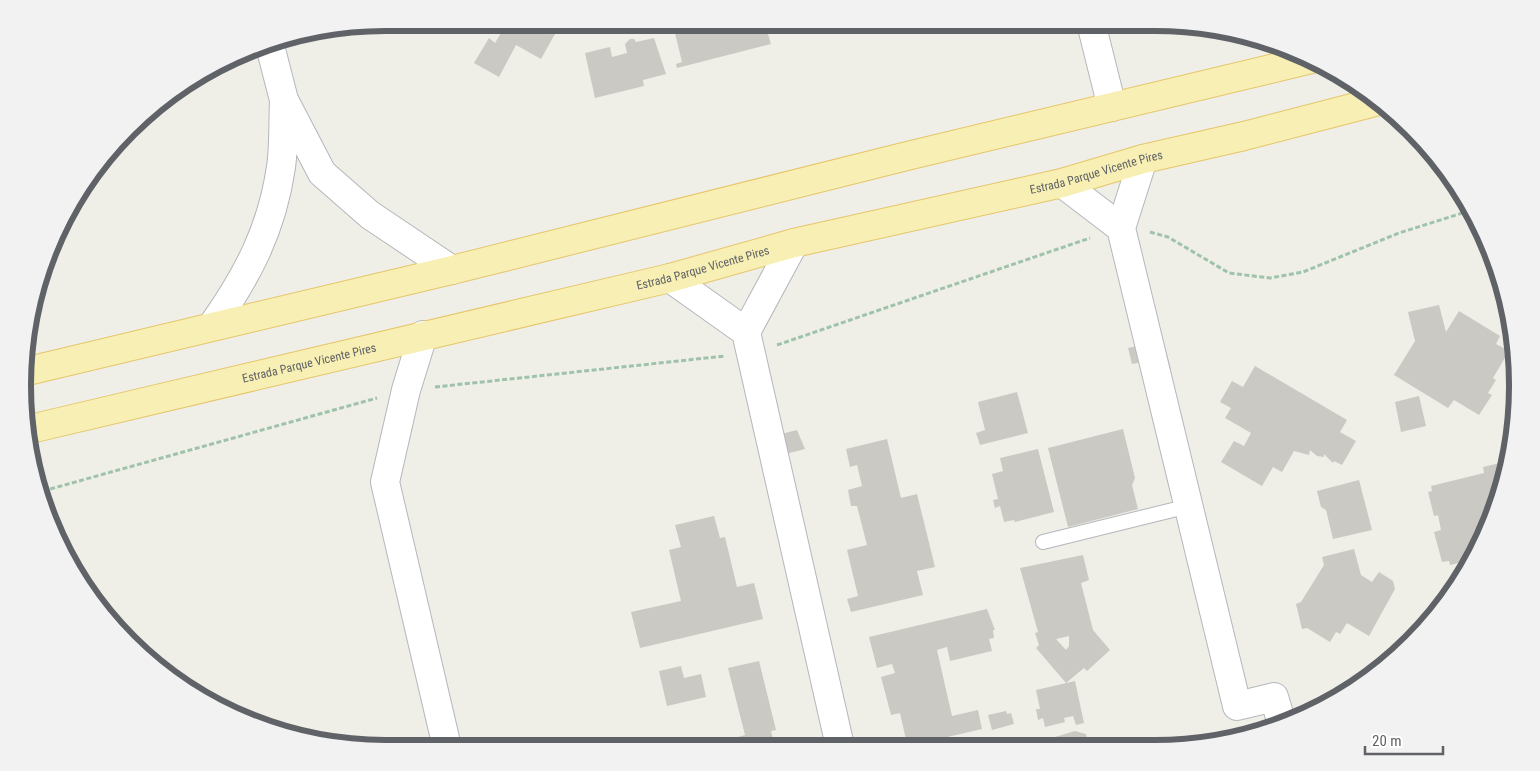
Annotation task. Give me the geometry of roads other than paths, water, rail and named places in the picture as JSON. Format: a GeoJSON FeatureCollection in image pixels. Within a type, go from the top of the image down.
{"type":"FeatureCollection","features":[{"type":"Feature","properties":{"kind":"main road"},"geometry":{"type":"LineString","coordinates":[[32,370],[452,270],[1299,62]]}},
{"type":"Feature","properties":{"kind":"main road","name":"Estrada Parque Vicente Pires"},"geometry":{"type":"LineString","coordinates":[[34,428],[670,278],[794,243],[1062,183],[1143,159],[1244,136],[1369,104]]}},
{"type":"Feature","properties":{"kind":"street"},"geometry":{"type":"LineString","coordinates":[[1093,31],[1112,107]]}},
{"type":"Feature","properties":{"kind":"street"},"geometry":{"type":"LineString","coordinates":[[271,50],[284,100],[322,174],[370,215],[452,270]]}},
{"type":"Feature","properties":{"kind":"street"},"geometry":{"type":"LineString","coordinates":[[212,326],[238,288],[261,245],[273,210],[282,165],[284,100]]}},
{"type":"Feature","properties":{"kind":"street"},"geometry":{"type":"LineString","coordinates":[[1143,159],[1121,228],[1237,706],[1274,697],[1280,717]]}},
{"type":"Feature","properties":{"kind":"street"},"geometry":{"type":"LineString","coordinates":[[1062,183],[1121,228]]}},
{"type":"Feature","properties":{"kind":"street"},"geometry":{"type":"LineString","coordinates":[[794,243],[746,332],[839,740]]}},
{"type":"Feature","properties":{"kind":"street"},"geometry":{"type":"LineString","coordinates":[[670,278],[746,332]]}},
{"type":"Feature","properties":{"kind":"street"},"geometry":{"type":"LineString","coordinates":[[423,335],[406,390],[385,482],[445,740]]}},
{"type":"Feature","properties":{"kind":"lane"},"geometry":{"type":"LineString","coordinates":[[1043,542],[1189,506]]}}]}
